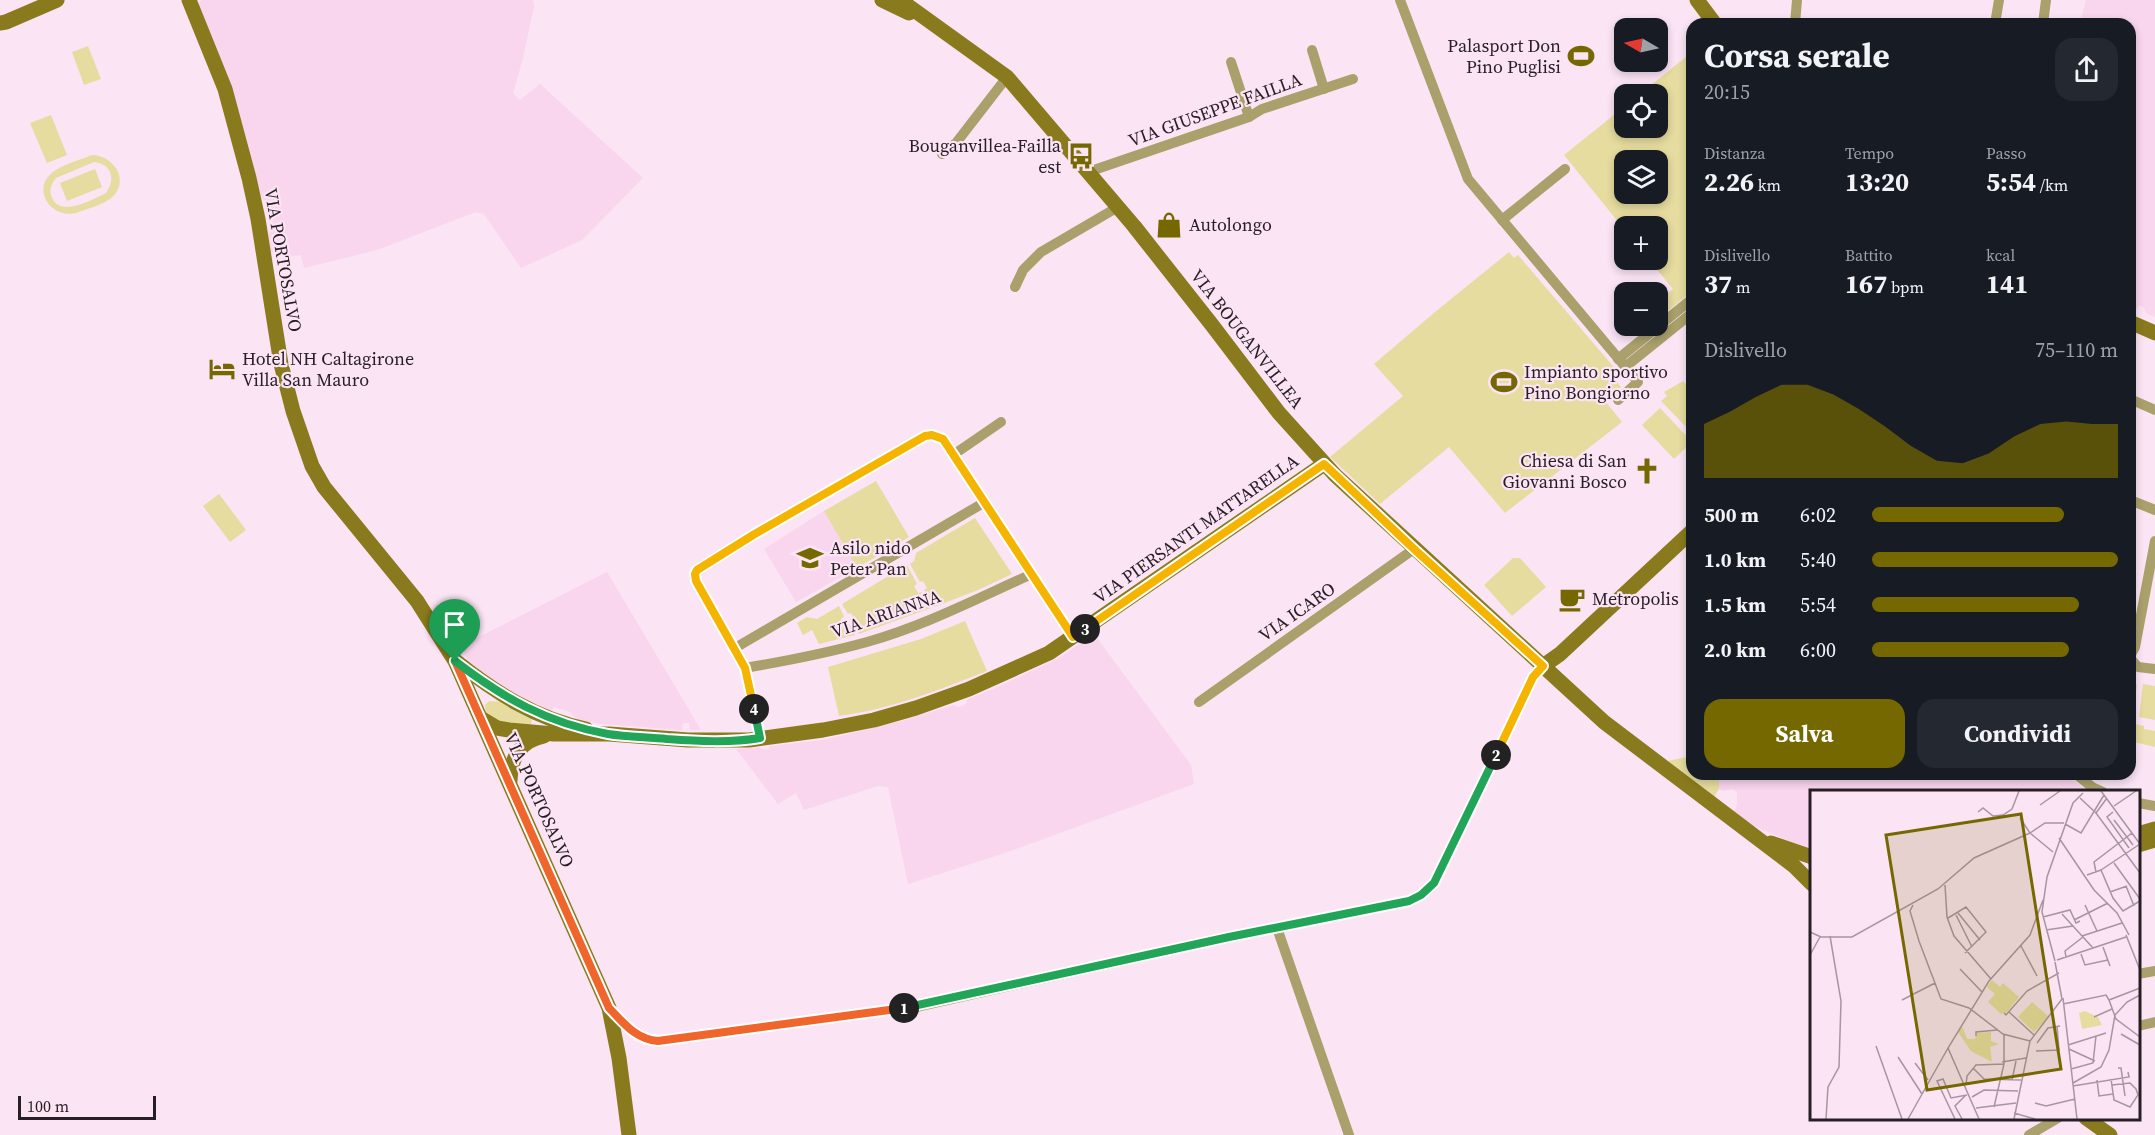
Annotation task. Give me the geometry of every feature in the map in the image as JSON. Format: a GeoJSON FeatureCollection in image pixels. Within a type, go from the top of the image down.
{"type":"FeatureCollection","features":[{"type":"Feature","properties":{"kind":"street"},"geometry":{"type":"LineString","coordinates":[[0,23],[57,0]]}},
{"type":"Feature","properties":{"kind":"street","name":"VIA PORTOSALVO"},"geometry":{"type":"LineString","coordinates":[[189,0],[225,89],[249,178],[258,219],[281,364],[292,411],[303,444],[324,487],[417,601],[455,661],[609,1008],[619,1059],[629,1135]]}},
{"type":"Feature","properties":{"kind":"street"},"geometry":{"type":"LineString","coordinates":[[882,0],[935,25]]}},
{"type":"Feature","properties":{"kind":"street"},"geometry":{"type":"LineString","coordinates":[[900,0],[935,25]]}},
{"type":"Feature","properties":{"kind":"street"},"geometry":{"type":"LineString","coordinates":[[1400,0],[1468,179],[1638,382],[1618,400]]}},
{"type":"Feature","properties":{"kind":"street"},"geometry":{"type":"LineString","coordinates":[[1697,0],[1710,18]]}},
{"type":"Feature","properties":{"kind":"street"},"geometry":{"type":"LineString","coordinates":[[1796,18],[1797,0]]}},
{"type":"Feature","properties":{"kind":"street"},"geometry":{"type":"LineString","coordinates":[[1996,18],[1999,0]]}},
{"type":"Feature","properties":{"kind":"street"},"geometry":{"type":"LineString","coordinates":[[2044,18],[2046,0]]}},
{"type":"Feature","properties":{"kind":"street"},"geometry":{"type":"LineString","coordinates":[[0,13],[33,10]]}},
{"type":"Feature","properties":{"kind":"street","name":"VIA BOUGANVILLEA"},"geometry":{"type":"LineString","coordinates":[[935,25],[1007,77],[1118,207],[1279,413],[1324,464],[1604,722],[1794,866],[1810,882]]}},
{"type":"Feature","properties":{"kind":"street"},"geometry":{"type":"LineString","coordinates":[[1312,50],[1324,88]]}},
{"type":"Feature","properties":{"kind":"street"},"geometry":{"type":"LineString","coordinates":[[1231,62],[1249,117]]}},
{"type":"Feature","properties":{"kind":"street"},"geometry":{"type":"LineString","coordinates":[[942,154],[956,143],[1007,77]]}},
{"type":"Feature","properties":{"kind":"street","name":"VIA GIUSEPPE FAILLA"},"geometry":{"type":"LineString","coordinates":[[1088,172],[1249,117],[1262,109],[1353,79]]}},
{"type":"Feature","properties":{"kind":"street"},"geometry":{"type":"LineString","coordinates":[[1502,220],[1565,169]]}},
{"type":"Feature","properties":{"kind":"street"},"geometry":{"type":"LineString","coordinates":[[1015,287],[1027,265],[1041,252],[1118,207]]}},
{"type":"Feature","properties":{"kind":"street"},"geometry":{"type":"LineString","coordinates":[[1622,363],[1686,304]]}},
{"type":"Feature","properties":{"kind":"street"},"geometry":{"type":"LineString","coordinates":[[1622,363],[1686,317]]}},
{"type":"Feature","properties":{"kind":"street"},"geometry":{"type":"LineString","coordinates":[[2136,325],[2155,333]]}},
{"type":"Feature","properties":{"kind":"street"},"geometry":{"type":"LineString","coordinates":[[2136,402],[2155,410]]}},
{"type":"Feature","properties":{"kind":"street"},"geometry":{"type":"LineString","coordinates":[[953,455],[1001,422]]}},
{"type":"Feature","properties":{"kind":"street"},"geometry":{"type":"LineString","coordinates":[[760,738],[745,668],[696,581],[697,570],[925,436],[932,435],[943,439],[1073,637]]}},
{"type":"Feature","properties":{"kind":"street","name":"VIA PIERSANTI MATTARELLA"},"geometry":{"type":"LineString","coordinates":[[609,734],[688,740],[749,740],[823,730],[874,720],[916,708],[1018,668],[1049,653],[1324,464]]}},
{"type":"Feature","properties":{"kind":"street","name":"VIA ARIANNA"},"geometry":{"type":"LineString","coordinates":[[735,648],[985,502]]}},
{"type":"Feature","properties":{"kind":"street"},"geometry":{"type":"LineString","coordinates":[[2136,502],[2155,510]]}},
{"type":"Feature","properties":{"kind":"street"},"geometry":{"type":"LineString","coordinates":[[609,1008],[634,1033],[648,1040],[658,1041],[916,1007],[1409,901],[1431,886],[1533,677],[1686,537]]}},
{"type":"Feature","properties":{"kind":"street"},"geometry":{"type":"LineString","coordinates":[[2136,642],[2155,541]]}},
{"type":"Feature","properties":{"kind":"street","name":"VIA ICARO"},"geometry":{"type":"LineString","coordinates":[[1199,702],[1414,549]]}},
{"type":"Feature","properties":{"kind":"street","name":"VIA ARIANNA"},"geometry":{"type":"LineString","coordinates":[[745,668],[868,642],[926,621],[1032,574]]}},
{"type":"Feature","properties":{"kind":"street"},"geometry":{"type":"LineString","coordinates":[[455,661],[505,697],[544,717],[609,734]]}},
{"type":"Feature","properties":{"kind":"street"},"geometry":{"type":"LineString","coordinates":[[2136,664],[2138,667],[2155,669]]}},
{"type":"Feature","properties":{"kind":"street"},"geometry":{"type":"LineString","coordinates":[[505,697],[488,698],[484,701],[480,715],[497,728],[554,734],[609,734]]}},
{"type":"Feature","properties":{"kind":"street"},"geometry":{"type":"LineString","coordinates":[[510,781],[513,760],[524,743],[533,738],[554,734]]}},
{"type":"Feature","properties":{"kind":"street"},"geometry":{"type":"LineString","coordinates":[[2084,780],[2099,790]]}},
{"type":"Feature","properties":{"kind":"street"},"geometry":{"type":"LineString","coordinates":[[2140,803],[2155,806]]}},
{"type":"Feature","properties":{"kind":"street"},"geometry":{"type":"LineString","coordinates":[[2140,834],[2155,829]]}},
{"type":"Feature","properties":{"kind":"street"},"geometry":{"type":"LineString","coordinates":[[1754,836],[1810,856]]}},
{"type":"Feature","properties":{"kind":"street"},"geometry":{"type":"LineString","coordinates":[[2140,845],[2155,840]]}},
{"type":"Feature","properties":{"kind":"street"},"geometry":{"type":"LineString","coordinates":[[1277,928],[1349,1135]]}},
{"type":"Feature","properties":{"kind":"street"},"geometry":{"type":"LineString","coordinates":[[2140,974],[2155,971]]}},
{"type":"Feature","properties":{"kind":"street"},"geometry":{"type":"LineString","coordinates":[[2140,1026],[2155,1022]]}},
{"type":"Feature","properties":{"kind":"street"},"geometry":{"type":"LineString","coordinates":[[2029,1135],[2056,1120]]}},
{"type":"Feature","properties":{"kind":"street"},"geometry":{"type":"LineString","coordinates":[[2088,1120],[2110,1135]]}},
{"type":"Feature","properties":{"kind":"shaded area"},"geometry":{"type":"Polygon","coordinates":[[[201,0],[533,0],[534,6],[523,58],[513,93],[520,100],[540,84],[643,178],[582,240],[521,268],[484,214],[476,212],[377,250],[304,268],[301,255],[287,257],[270,252],[268,235],[273,219],[269,205],[260,196],[198,5],[201,0]]]}},
{"type":"Feature","properties":{"kind":"shaded area"},"geometry":{"type":"Polygon","coordinates":[[[2086,0],[2155,0],[2155,317],[2146,313],[2139,305],[2136,309],[2136,18],[2082,18],[2086,0]]]}},
{"type":"Feature","properties":{"kind":"shaded area"},"geometry":{"type":"Polygon","coordinates":[[[88,46],[101,79],[84,85],[72,52],[88,46]]]}},
{"type":"Feature","properties":{"kind":"shaded area"},"geometry":{"type":"Polygon","coordinates":[[[1686,57],[1686,296],[1668,311],[1668,293],[1673,289],[1657,270],[1668,270],[1668,216],[1614,217],[1564,155],[1614,115],[1614,138],[1668,138],[1668,84],[1652,84],[1686,57]]]}},
{"type":"Feature","properties":{"kind":"shaded area"},"geometry":{"type":"Polygon","coordinates":[[[51,115],[67,155],[47,163],[30,123],[51,115]]]}},
{"type":"Feature","properties":{"kind":"shaded area"},"geometry":{"type":"Polygon","coordinates":[[[92,155],[107,159],[113,164],[120,177],[117,192],[104,203],[76,213],[67,214],[51,207],[44,194],[47,179],[62,167],[92,155]],[[94,162],[56,178],[50,191],[55,202],[61,206],[76,206],[106,193],[111,183],[110,173],[100,163],[94,162]]]}},
{"type":"Feature","properties":{"kind":"shaded area"},"geometry":{"type":"Polygon","coordinates":[[[95,169],[102,187],[67,201],[60,183],[95,169]]]}},
{"type":"Feature","properties":{"kind":"shaded area","name":"Impianto sportivo Pino Bongiorno"},"geometry":{"type":"Polygon","coordinates":[[[1509,252],[1514,258],[1518,255],[1618,372],[1613,377],[1621,387],[1605,401],[1622,422],[1505,513],[1449,447],[1380,504],[1330,457],[1403,396],[1374,364],[1509,252]]]}},
{"type":"Feature","properties":{"kind":"shaded area"},"geometry":{"type":"Polygon","coordinates":[[[1683,381],[1686,384],[1686,427],[1661,401],[1667,396],[1664,392],[1683,381]]]}},
{"type":"Feature","properties":{"kind":"shaded area"},"geometry":{"type":"Polygon","coordinates":[[[1660,408],[1686,436],[1686,448],[1674,459],[1642,425],[1660,408]]]}},
{"type":"Feature","properties":{"kind":"shaded area"},"geometry":{"type":"Polygon","coordinates":[[[876,481],[909,537],[857,568],[824,511],[876,481]]]}},
{"type":"Feature","properties":{"kind":"shaded area"},"geometry":{"type":"Polygon","coordinates":[[[219,494],[246,530],[230,542],[203,506],[219,494]]]}},
{"type":"Feature","properties":{"kind":"shaded area","name":"Asilo nido Peter Pan"},"geometry":{"type":"Polygon","coordinates":[[[824,511],[857,568],[796,602],[764,549],[824,511]]]}},
{"type":"Feature","properties":{"kind":"shaded area"},"geometry":{"type":"Polygon","coordinates":[[[975,518],[1012,574],[934,607],[924,590],[927,588],[923,581],[920,582],[910,564],[914,561],[916,553],[975,518]]]}},
{"type":"Feature","properties":{"kind":"shaded area"},"geometry":{"type":"Polygon","coordinates":[[[1513,558],[1520,558],[1546,587],[1512,616],[1484,585],[1513,558]]]}},
{"type":"Feature","properties":{"kind":"shaded area"},"geometry":{"type":"Polygon","coordinates":[[[907,565],[917,584],[914,586],[918,593],[922,592],[931,608],[859,634],[852,622],[855,620],[842,604],[907,565]]]}},
{"type":"Feature","properties":{"kind":"shaded area"},"geometry":{"type":"Polygon","coordinates":[[[607,572],[701,730],[690,730],[689,723],[683,723],[682,730],[601,724],[579,720],[568,711],[554,707],[551,711],[509,691],[465,659],[467,658],[461,646],[607,572]]]}},
{"type":"Feature","properties":{"kind":"shaded area"},"geometry":{"type":"Polygon","coordinates":[[[839,606],[844,616],[841,619],[845,626],[849,624],[855,635],[819,644],[812,630],[803,635],[797,623],[807,617],[817,619],[839,606]]]}},
{"type":"Feature","properties":{"kind":"shaded area"},"geometry":{"type":"Polygon","coordinates":[[[965,621],[987,671],[896,704],[839,716],[828,667],[921,639],[965,621]]]}},
{"type":"Feature","properties":{"kind":"shaded area"},"geometry":{"type":"Polygon","coordinates":[[[1094,634],[1191,765],[1194,784],[1002,854],[908,884],[888,787],[878,786],[804,810],[796,793],[778,804],[736,749],[760,747],[769,749],[769,746],[823,740],[902,721],[954,705],[962,706],[968,699],[1059,658],[1094,634]]]}},
{"type":"Feature","properties":{"kind":"shaded area"},"geometry":{"type":"Polygon","coordinates":[[[2143,684],[2155,686],[2155,720],[2139,717],[2143,684]]]}},
{"type":"Feature","properties":{"kind":"shaded area"},"geometry":{"type":"Polygon","coordinates":[[[489,701],[504,702],[532,717],[531,725],[523,728],[486,717],[485,705],[489,701]]]}},
{"type":"Feature","properties":{"kind":"shaded area"},"geometry":{"type":"Polygon","coordinates":[[[2136,724],[2144,726],[2144,729],[2155,731],[2155,747],[2136,742],[2136,724]]]}},
{"type":"Feature","properties":{"kind":"shaded area"},"geometry":{"type":"Polygon","coordinates":[[[1686,757],[1686,775],[1668,761],[1686,757]]]}},
{"type":"Feature","properties":{"kind":"shaded area"},"geometry":{"type":"Polygon","coordinates":[[[1692,780],[1719,780],[1719,789],[1714,797],[1692,780]]]}},
{"type":"Feature","properties":{"kind":"shaded area"},"geometry":{"type":"Polygon","coordinates":[[[1719,780],[2072,780],[2087,790],[1810,790],[1810,851],[1748,823],[1734,812],[1737,805],[1737,793],[1733,789],[1723,791],[1719,789],[1719,780]]]}},
{"type":"Feature","properties":{"kind":"place","name":"Palasport Don Pino Puglisi"},"geometry":{"type":"Point","coordinates":[1581,56]}},
{"type":"Feature","properties":{"kind":"place","name":"Bouganvillea-Failla est"},"geometry":{"type":"Point","coordinates":[1081,156]}},
{"type":"Feature","properties":{"kind":"place","name":"Autolongo"},"geometry":{"type":"Point","coordinates":[1169,225]}},
{"type":"Feature","properties":{"kind":"place","name":"Hotel NH Caltagirone Villa San Mauro"},"geometry":{"type":"Point","coordinates":[222,369]}},
{"type":"Feature","properties":{"kind":"place","name":"Impianto sportivo Pino Bongiorno"},"geometry":{"type":"Point","coordinates":[1504,382]}},
{"type":"Feature","properties":{"kind":"place","name":"Chiesa di San Giovanni Bosco"},"geometry":{"type":"Point","coordinates":[1647,471]}},
{"type":"Feature","properties":{"kind":"place","name":"Asilo nido Peter Pan"},"geometry":{"type":"Point","coordinates":[810,558]}},
{"type":"Feature","properties":{"kind":"place","name":"Metropolis"},"geometry":{"type":"Point","coordinates":[1572,599]}},
{"type":"Feature","properties":{"kind":"route"},"geometry":{"type":"LineString","coordinates":[[932,435],[943,439],[1073,637],[1324,464],[1543,666],[1533,677],[1434,883],[1421,895],[1409,901],[1229,937],[916,1007],[658,1041],[648,1040],[634,1033],[609,1008],[455,661],[488,687],[505,697],[544,717],[576,727],[609,734],[688,740],[760,738],[745,668],[696,581],[697,570],[925,436],[932,435]]}}]}
